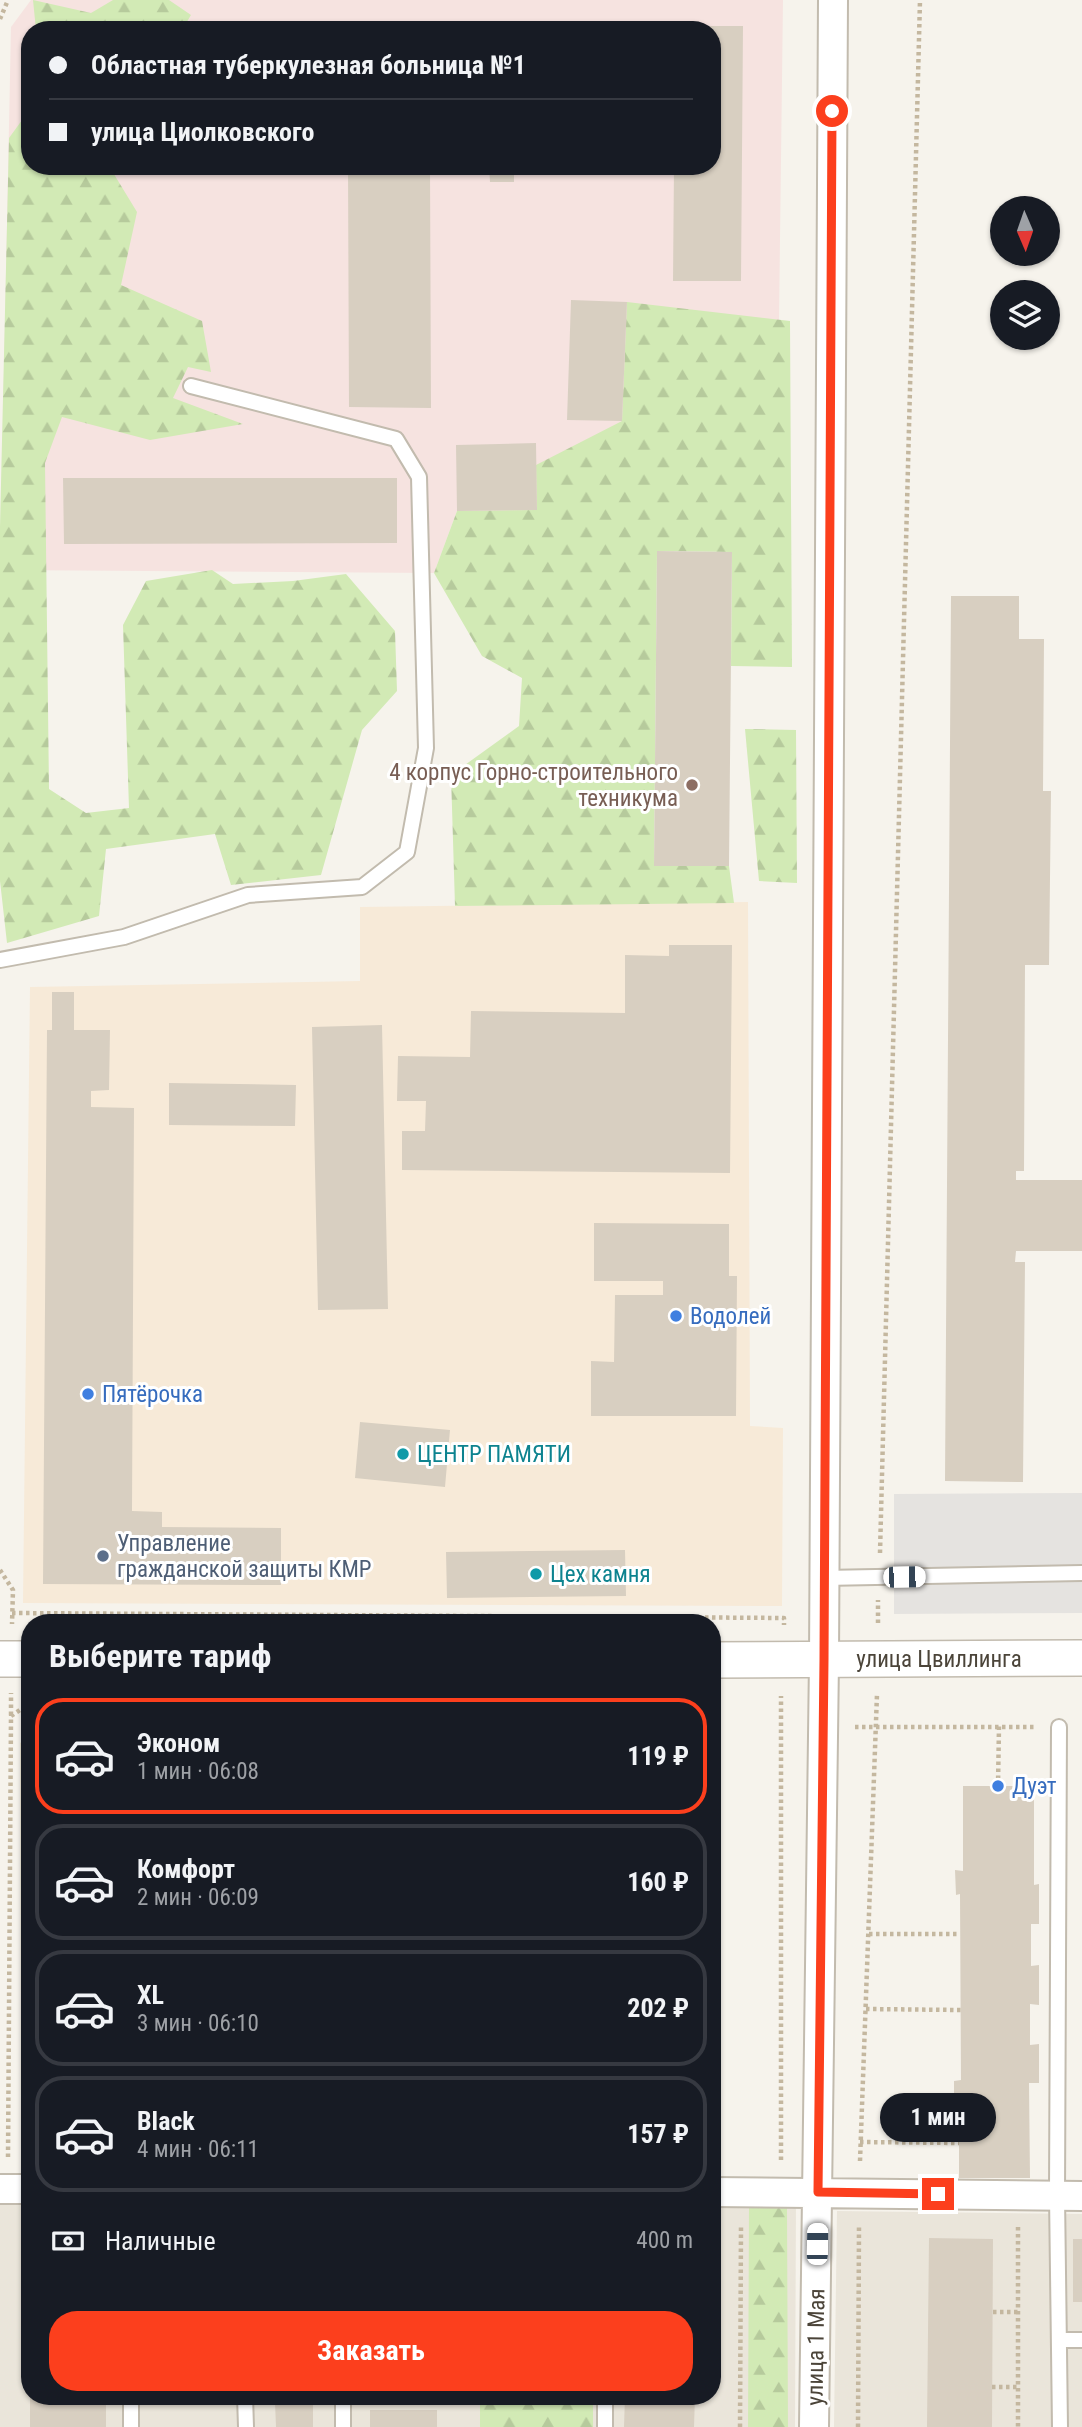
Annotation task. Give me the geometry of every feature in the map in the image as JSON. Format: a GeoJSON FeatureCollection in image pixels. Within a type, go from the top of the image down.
{"type":"FeatureCollection","features":[{"type":"Feature","properties":{"kind":"street","name":"улица 1 Мая"},"geometry":{"type":"LineString","coordinates":[[814,2427],[824,1660],[833,0]]}},
{"type":"Feature","properties":{"kind":"street","name":"улица Цвиллинга"},"geometry":{"type":"LineString","coordinates":[[721,1660],[1082,1658]]}},
{"type":"Feature","properties":{"kind":"street"},"geometry":{"type":"LineString","coordinates":[[0,1659],[21,1659]]}},
{"type":"Feature","properties":{"kind":"street"},"geometry":{"type":"LineString","coordinates":[[721,2192],[1070,2196]]}},
{"type":"Feature","properties":{"kind":"lane"},"geometry":{"type":"LineString","coordinates":[[0,960],[124,937],[248,895],[362,887],[407,852],[426,748],[419,477],[396,439],[191,386]]}},
{"type":"Feature","properties":{"kind":"lane"},"geometry":{"type":"LineString","coordinates":[[824,1578],[1082,1573]]}},
{"type":"Feature","properties":{"kind":"lane"},"geometry":{"type":"LineString","coordinates":[[1059,1727],[1070,2196],[1059,2340],[1060,2427]]}},
{"type":"Feature","properties":{"kind":"lane"},"geometry":{"type":"LineString","coordinates":[[1059,2340],[1082,2340]]}},
{"type":"Feature","properties":{"kind":"lane"},"geometry":{"type":"LineString","coordinates":[[131,2405],[131,2427]]}},
{"type":"Feature","properties":{"kind":"lane"},"geometry":{"type":"LineString","coordinates":[[246,2405],[247,2427]]}},
{"type":"Feature","properties":{"kind":"lane"},"geometry":{"type":"LineString","coordinates":[[343,2405],[343,2427]]}},
{"type":"Feature","properties":{"kind":"lane"},"geometry":{"type":"LineString","coordinates":[[605,2405],[605,2427]]}},
{"type":"Feature","properties":{"kind":"path"},"geometry":{"type":"LineString","coordinates":[[0,19],[8,0]]}},
{"type":"Feature","properties":{"kind":"path"},"geometry":{"type":"LineString","coordinates":[[858,2427],[860,2142],[877,1726],[920,0]]}},
{"type":"Feature","properties":{"kind":"path"},"geometry":{"type":"LineString","coordinates":[[12,1613],[166,1614]]}},
{"type":"Feature","properties":{"kind":"path"},"geometry":{"type":"LineString","coordinates":[[721,1618],[784,1618],[781,1728],[781,2192],[741,2214],[740,2427]]}},
{"type":"Feature","properties":{"kind":"path"},"geometry":{"type":"LineString","coordinates":[[13,2189],[10,1716],[21,1709]]}},
{"type":"Feature","properties":{"kind":"path"},"geometry":{"type":"LineString","coordinates":[[998,1786],[999,1726]]}},
{"type":"Feature","properties":{"kind":"path"},"geometry":{"type":"LineString","coordinates":[[781,1728],[1059,1727]]}},
{"type":"Feature","properties":{"kind":"path"},"geometry":{"type":"LineString","coordinates":[[869,1934],[960,1934]]}},
{"type":"Feature","properties":{"kind":"path"},"geometry":{"type":"LineString","coordinates":[[866,2010],[961,2010]]}},
{"type":"Feature","properties":{"kind":"path"},"geometry":{"type":"LineString","coordinates":[[860,2142],[959,2143]]}},
{"type":"Feature","properties":{"kind":"path"},"geometry":{"type":"LineString","coordinates":[[1018,2195],[1018,2427]]}},
{"type":"Feature","properties":{"kind":"path"},"geometry":{"type":"LineString","coordinates":[[993,2312],[1018,2312]]}},
{"type":"Feature","properties":{"kind":"path"},"geometry":{"type":"LineString","coordinates":[[992,2387],[1018,2387]]}},
{"type":"Feature","properties":{"kind":"shaded area"},"geometry":{"type":"Polygon","coordinates":[[[31,0],[783,0],[779,320],[780,514],[457,511],[434,573],[0,570],[11,27],[31,0]]]}},
{"type":"Feature","properties":{"kind":"shaded area"},"geometry":{"type":"Polygon","coordinates":[[[748,902],[750,1426],[783,1428],[782,1606],[23,1603],[30,987],[360,981],[360,907],[748,902]]]}},
{"type":"Feature","properties":{"kind":"shaded area"},"geometry":{"type":"Polygon","coordinates":[[[1082,1493],[1082,1613],[894,1614],[894,1494],[1082,1493]]]}},
{"type":"Feature","properties":{"kind":"shaded area"},"geometry":{"type":"Polygon","coordinates":[[[21,1742],[21,2158],[20,1743],[21,1742]]]}},
{"type":"Feature","properties":{"kind":"shaded area"},"geometry":{"type":"Polygon","coordinates":[[[0,2199],[21,2199],[21,2405],[721,2405],[721,2199],[796,2199],[795,2427],[0,2427],[0,2199]]]}},
{"type":"Feature","properties":{"kind":"shaded area"},"geometry":{"type":"Polygon","coordinates":[[[837,2211],[1082,2214],[1082,2427],[834,2427],[837,2211]]]}},
{"type":"Feature","properties":{"kind":"green space"},"geometry":{"type":"Polygon","coordinates":[[[33,0],[91,13],[113,0],[169,0],[191,15],[187,21],[35,21],[33,0]]]}},
{"type":"Feature","properties":{"kind":"green space"},"geometry":{"type":"Polygon","coordinates":[[[21,121],[21,175],[114,175],[137,212],[121,285],[202,321],[211,372],[188,367],[173,398],[243,424],[150,440],[62,417],[45,463],[49,789],[86,813],[129,808],[123,625],[146,581],[212,570],[233,584],[293,581],[346,574],[395,631],[397,691],[362,730],[321,875],[231,885],[215,834],[106,849],[99,916],[7,943],[0,881],[0,527],[9,138],[21,121]]]}},
{"type":"Feature","properties":{"kind":"green space"},"geometry":{"type":"Polygon","coordinates":[[[627,302],[790,321],[792,667],[731,666],[732,552],[657,551],[654,866],[729,866],[734,903],[455,906],[451,775],[519,726],[522,678],[482,656],[434,573],[457,511],[537,510],[536,465],[622,421],[627,302]]]}},
{"type":"Feature","properties":{"kind":"green space"},"geometry":{"type":"Polygon","coordinates":[[[745,729],[796,730],[797,883],[759,881],[745,729]]]}},
{"type":"Feature","properties":{"kind":"green space"},"geometry":{"type":"Polygon","coordinates":[[[749,2207],[787,2207],[788,2427],[748,2427],[749,2207]]]}},
{"type":"Feature","properties":{"kind":"green space"},"geometry":{"type":"Polygon","coordinates":[[[480,2405],[593,2405],[593,2427],[480,2427],[480,2405]]]}},
{"type":"Feature","properties":{"kind":"building"},"geometry":{"type":"Polygon","coordinates":[[[721,26],[743,26],[741,281],[673,281],[674,175],[721,175],[721,26]]]}},
{"type":"Feature","properties":{"kind":"building"},"geometry":{"type":"Polygon","coordinates":[[[348,175],[430,175],[431,408],[349,407],[348,175]]]}},
{"type":"Feature","properties":{"kind":"building"},"geometry":{"type":"Polygon","coordinates":[[[490,175],[514,175],[514,182],[490,182],[490,175]]]}},
{"type":"Feature","properties":{"kind":"building"},"geometry":{"type":"Polygon","coordinates":[[[571,300],[627,302],[622,421],[567,420],[571,300]]]}},
{"type":"Feature","properties":{"kind":"building"},"geometry":{"type":"Polygon","coordinates":[[[536,443],[537,510],[457,511],[456,445],[536,443]]]}},
{"type":"Feature","properties":{"kind":"building"},"geometry":{"type":"Polygon","coordinates":[[[63,478],[397,478],[397,543],[64,544],[63,478]]]}},
{"type":"Feature","properties":{"kind":"building","name":"4 корпус Горно-строительного техникума"},"geometry":{"type":"Polygon","coordinates":[[[657,551],[732,552],[729,866],[654,866],[657,551]]]}},
{"type":"Feature","properties":{"kind":"building"},"geometry":{"type":"Polygon","coordinates":[[[951,596],[1019,596],[1019,639],[1044,639],[1043,791],[1051,791],[1049,965],[1025,965],[1024,1171],[1016,1171],[1016,1180],[1082,1180],[1082,1251],[1016,1251],[1015,1262],[1025,1262],[1023,1482],[945,1481],[951,596]]]}},
{"type":"Feature","properties":{"kind":"building"},"geometry":{"type":"Polygon","coordinates":[[[669,945],[732,945],[730,1173],[402,1170],[402,1131],[425,1131],[426,1101],[397,1101],[398,1056],[470,1057],[471,1011],[625,1013],[625,955],[669,956],[669,945]]]}},
{"type":"Feature","properties":{"kind":"building"},"geometry":{"type":"Polygon","coordinates":[[[52,992],[74,992],[74,1030],[110,1030],[109,1090],[91,1091],[91,1107],[134,1108],[132,1511],[162,1512],[162,1527],[281,1528],[281,1585],[43,1584],[47,1030],[52,1030],[52,992]]]}},
{"type":"Feature","properties":{"kind":"building"},"geometry":{"type":"Polygon","coordinates":[[[382,1025],[388,1309],[318,1310],[312,1027],[382,1025]]]}},
{"type":"Feature","properties":{"kind":"building"},"geometry":{"type":"Polygon","coordinates":[[[169,1083],[296,1085],[295,1126],[169,1125],[169,1083]]]}},
{"type":"Feature","properties":{"kind":"building","name":"Водолей"},"geometry":{"type":"Polygon","coordinates":[[[594,1223],[729,1224],[729,1276],[737,1276],[736,1416],[591,1416],[591,1361],[614,1362],[615,1295],[663,1295],[663,1281],[594,1281],[594,1223]]]}},
{"type":"Feature","properties":{"kind":"building","name":"ЦЕНТР ПАМЯТИ"},"geometry":{"type":"Polygon","coordinates":[[[360,1422],[450,1430],[445,1487],[355,1478],[360,1422]]]}},
{"type":"Feature","properties":{"kind":"building","name":"Цех камня"},"geometry":{"type":"Polygon","coordinates":[[[625,1550],[626,1596],[447,1598],[446,1552],[625,1550]]]}},
{"type":"Feature","properties":{"kind":"building"},"geometry":{"type":"Polygon","coordinates":[[[963,1786],[1034,1786],[1034,1885],[1039,1884],[1039,1924],[1031,1924],[1031,1966],[1039,1965],[1039,2005],[1030,2004],[1030,2045],[1039,2044],[1039,2083],[1029,2083],[1030,2178],[959,2178],[959,2107],[954,2107],[954,2081],[961,2080],[960,1894],[956,1895],[955,1870],[963,1871],[963,1786]]]}},
{"type":"Feature","properties":{"kind":"building"},"geometry":{"type":"Polygon","coordinates":[[[929,2238],[993,2239],[992,2427],[927,2427],[929,2238]]]}},
{"type":"Feature","properties":{"kind":"building"},"geometry":{"type":"Polygon","coordinates":[[[1073,2239],[1082,2239],[1082,2302],[1073,2302],[1073,2239]]]}},
{"type":"Feature","properties":{"kind":"building"},"geometry":{"type":"Polygon","coordinates":[[[30,2405],[106,2405],[106,2427],[30,2427],[30,2405]]]}},
{"type":"Feature","properties":{"kind":"building"},"geometry":{"type":"Polygon","coordinates":[[[275,2405],[313,2405],[313,2427],[276,2427],[275,2405]]]}},
{"type":"Feature","properties":{"kind":"building"},"geometry":{"type":"Polygon","coordinates":[[[625,2405],[695,2405],[694,2427],[624,2427],[625,2405]]]}},
{"type":"Feature","properties":{"kind":"building"},"geometry":{"type":"Polygon","coordinates":[[[370,2410],[437,2410],[437,2427],[370,2427],[370,2410]]]}},
{"type":"Feature","properties":{"kind":"place","name":"4 корпус Горно-строительного техникума"},"geometry":{"type":"Point","coordinates":[692,785]}},
{"type":"Feature","properties":{"kind":"place","name":"Водолей"},"geometry":{"type":"Point","coordinates":[676,1316]}},
{"type":"Feature","properties":{"kind":"place","name":"Пятёрочка"},"geometry":{"type":"Point","coordinates":[88,1394]}},
{"type":"Feature","properties":{"kind":"place","name":"ЦЕНТР ПАМЯТИ"},"geometry":{"type":"Point","coordinates":[403,1454]}},
{"type":"Feature","properties":{"kind":"place","name":"Управление гражданской защиты КМР"},"geometry":{"type":"Point","coordinates":[103,1556]}},
{"type":"Feature","properties":{"kind":"place","name":"Цех камня"},"geometry":{"type":"Point","coordinates":[536,1574]}},
{"type":"Feature","properties":{"kind":"place","name":"Дуэт"},"geometry":{"type":"Point","coordinates":[998,1786]}},
{"type":"Feature","properties":{"kind":"route"},"geometry":{"type":"LineString","coordinates":[[832,111],[824,1660],[818,2192],[938,2194]]}}]}
